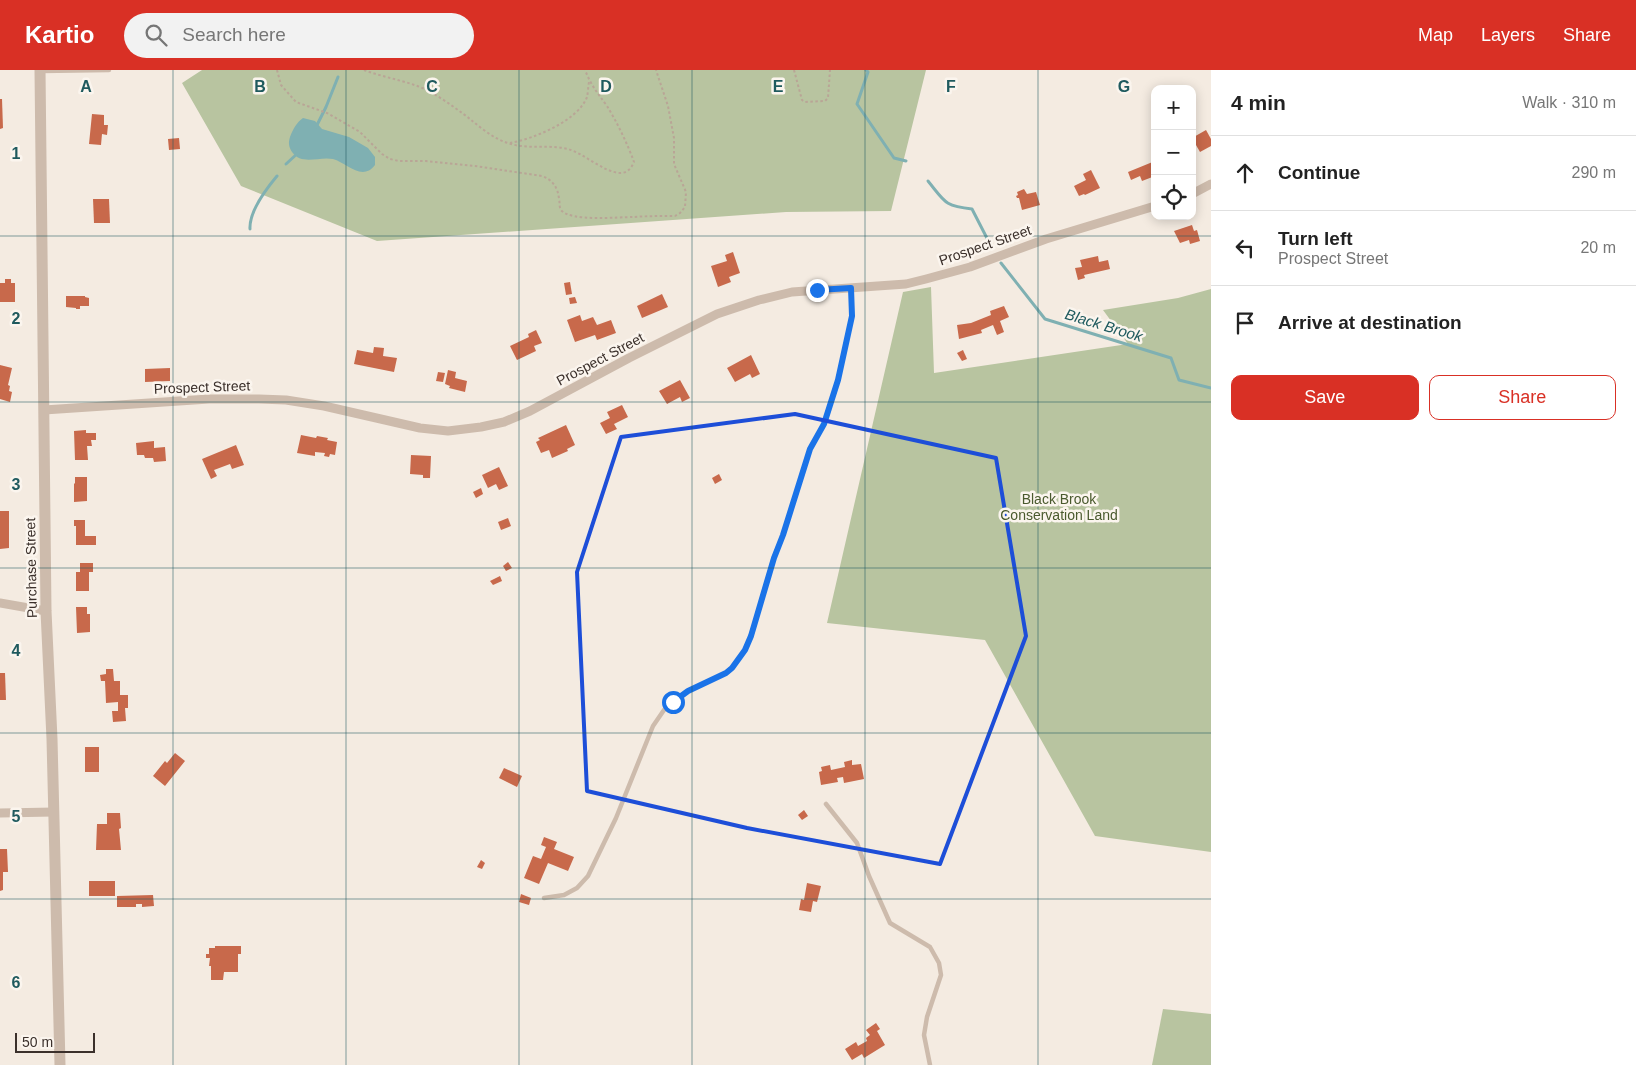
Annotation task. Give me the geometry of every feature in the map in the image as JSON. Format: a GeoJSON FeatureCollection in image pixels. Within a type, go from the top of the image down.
{"type":"FeatureCollection","features":[{"type":"Feature","properties":{"kind":"street","name":"Purchase Street"},"geometry":{"type":"LineString","coordinates":[[40,70],[46,611],[54,812],[60,1065]]}},
{"type":"Feature","properties":{"kind":"street"},"geometry":{"type":"LineString","coordinates":[[1196,192],[1211,184]]}},
{"type":"Feature","properties":{"kind":"street","name":"Prospect Street"},"geometry":{"type":"LineString","coordinates":[[44,410],[210,399],[286,400],[324,406],[420,428],[448,431],[470,429],[504,422],[530,411],[629,358],[722,312],[780,294],[906,284],[970,267],[1046,239],[1151,207]]}},
{"type":"Feature","properties":{"kind":"street"},"geometry":{"type":"LineString","coordinates":[[0,603],[46,611]]}},
{"type":"Feature","properties":{"kind":"street"},"geometry":{"type":"LineString","coordinates":[[0,813],[54,812]]}},
{"type":"Feature","properties":{"kind":"lane"},"geometry":{"type":"LineString","coordinates":[[40,70],[108,70]]}},
{"type":"Feature","properties":{"kind":"lane"},"geometry":{"type":"LineString","coordinates":[[544,898],[564,895],[577,888],[588,876],[616,818],[654,726],[664,710],[688,691],[726,673],[745,650],[810,449],[824,424],[838,380],[852,316],[851,288]]}},
{"type":"Feature","properties":{"kind":"lane"},"geometry":{"type":"LineString","coordinates":[[826,804],[857,843],[890,923],[930,947],[939,963],[940,975],[924,1035],[930,1065]]}},
{"type":"Feature","properties":{"kind":"path"},"geometry":{"type":"LineString","coordinates":[[277,70],[279,81],[291,98],[302,105],[321,110],[360,132],[385,156],[394,160],[475,166],[546,177],[552,181],[557,189],[561,210],[568,214],[599,219],[675,216],[684,207],[686,192],[674,164],[674,138],[656,70]]}},
{"type":"Feature","properties":{"kind":"path"},"geometry":{"type":"LineString","coordinates":[[364,70],[428,91],[454,107],[493,136],[508,144],[559,147],[574,151],[614,171],[622,173],[629,170],[634,162],[608,108],[595,92],[585,70]]}},
{"type":"Feature","properties":{"kind":"path"},"geometry":{"type":"LineString","coordinates":[[794,70],[800,96],[805,102],[825,101],[828,98],[830,70]]}},
{"type":"Feature","properties":{"kind":"path"},"geometry":{"type":"LineString","coordinates":[[508,144],[550,130],[576,112],[586,98],[589,80]]}},
{"type":"Feature","properties":{"kind":"highlighted area"},"geometry":{"type":"Polygon","coordinates":[[[795,414],[996,458],[1026,636],[940,864],[747,828],[587,791],[577,572],[621,437],[795,414]]]}},
{"type":"Feature","properties":{"kind":"green space"},"geometry":{"type":"Polygon","coordinates":[[[202,70],[926,70],[891,211],[786,212],[377,241],[241,186],[182,83],[202,70]]]}},
{"type":"Feature","properties":{"kind":"green space","name":"Black Brook Conservation Land"},"geometry":{"type":"Polygon","coordinates":[[[931,287],[934,373],[1128,344],[1103,310],[1178,298],[1211,289],[1211,852],[1095,836],[985,640],[827,623],[903,292],[931,287]]]}},
{"type":"Feature","properties":{"kind":"green space"},"geometry":{"type":"Polygon","coordinates":[[[1163,1009],[1211,1014],[1211,1065],[1152,1065],[1163,1009]]]}},
{"type":"Feature","properties":{"kind":"water"},"geometry":{"type":"Polygon","coordinates":[[[303,118],[315,121],[322,129],[349,137],[368,148],[375,157],[375,165],[370,170],[360,172],[333,159],[306,160],[296,156],[290,148],[289,139],[295,126],[303,118]]]}},
{"type":"Feature","properties":{"kind":"building"},"geometry":{"type":"Polygon","coordinates":[[[0,99],[2,99],[3,128],[0,129],[0,99]]]}},
{"type":"Feature","properties":{"kind":"building"},"geometry":{"type":"Polygon","coordinates":[[[92,114],[104,115],[104,125],[108,125],[107,135],[102,134],[101,145],[89,144],[92,114]]]}},
{"type":"Feature","properties":{"kind":"building"},"geometry":{"type":"Polygon","coordinates":[[[1206,130],[1211,139],[1211,146],[1200,152],[1196,145],[1196,136],[1206,130]]]}},
{"type":"Feature","properties":{"kind":"building"},"geometry":{"type":"Polygon","coordinates":[[[179,138],[180,149],[169,150],[168,139],[179,138]]]}},
{"type":"Feature","properties":{"kind":"building"},"geometry":{"type":"Polygon","coordinates":[[[1151,163],[1151,178],[1142,181],[1140,176],[1131,180],[1128,172],[1151,163]]]}},
{"type":"Feature","properties":{"kind":"building"},"geometry":{"type":"Polygon","coordinates":[[[1091,170],[1100,188],[1079,196],[1074,186],[1086,180],[1083,174],[1091,170]]]}},
{"type":"Feature","properties":{"kind":"building"},"geometry":{"type":"Polygon","coordinates":[[[1024,189],[1027,194],[1036,192],[1040,205],[1022,210],[1019,198],[1016,196],[1018,195],[1017,192],[1024,189]]]}},
{"type":"Feature","properties":{"kind":"building"},"geometry":{"type":"Polygon","coordinates":[[[93,199],[109,199],[110,223],[94,223],[93,199]]]}},
{"type":"Feature","properties":{"kind":"building"},"geometry":{"type":"Polygon","coordinates":[[[1192,225],[1194,231],[1197,230],[1200,241],[1190,244],[1189,240],[1180,243],[1174,231],[1192,225]]]}},
{"type":"Feature","properties":{"kind":"building"},"geometry":{"type":"Polygon","coordinates":[[[733,252],[740,273],[729,277],[731,282],[718,287],[711,266],[727,261],[725,255],[733,252]]]}},
{"type":"Feature","properties":{"kind":"building"},"geometry":{"type":"Polygon","coordinates":[[[1098,256],[1099,262],[1108,260],[1110,269],[1084,275],[1085,278],[1078,280],[1075,268],[1082,267],[1080,260],[1098,256]]]}},
{"type":"Feature","properties":{"kind":"building"},"geometry":{"type":"Polygon","coordinates":[[[5,279],[11,279],[11,283],[15,283],[15,302],[0,302],[0,283],[5,283],[5,279]]]}},
{"type":"Feature","properties":{"kind":"building"},"geometry":{"type":"Polygon","coordinates":[[[570,282],[572,294],[566,295],[564,283],[570,282]]]}},
{"type":"Feature","properties":{"kind":"building"},"geometry":{"type":"Polygon","coordinates":[[[662,294],[668,307],[642,318],[637,306],[662,294]]]}},
{"type":"Feature","properties":{"kind":"building"},"geometry":{"type":"Polygon","coordinates":[[[66,296],[85,296],[89,298],[89,306],[80,306],[80,309],[66,307],[66,296]]]}},
{"type":"Feature","properties":{"kind":"building"},"geometry":{"type":"Polygon","coordinates":[[[575,297],[577,303],[570,304],[569,298],[575,297]]]}},
{"type":"Feature","properties":{"kind":"building"},"geometry":{"type":"Polygon","coordinates":[[[1004,306],[1009,317],[1000,321],[1004,332],[997,335],[993,325],[981,330],[982,333],[959,339],[957,325],[971,323],[991,315],[990,311],[1004,306]]]}},
{"type":"Feature","properties":{"kind":"building"},"geometry":{"type":"Polygon","coordinates":[[[580,315],[582,321],[593,317],[597,325],[611,320],[616,333],[597,340],[595,335],[575,342],[567,320],[580,315]]]}},
{"type":"Feature","properties":{"kind":"building"},"geometry":{"type":"Polygon","coordinates":[[[536,330],[542,343],[534,346],[536,351],[517,360],[510,346],[529,337],[528,334],[536,330]]]}},
{"type":"Feature","properties":{"kind":"building"},"geometry":{"type":"Polygon","coordinates":[[[374,347],[384,348],[383,356],[397,358],[394,372],[354,364],[357,350],[373,353],[374,347]]]}},
{"type":"Feature","properties":{"kind":"building"},"geometry":{"type":"Polygon","coordinates":[[[963,350],[967,359],[962,361],[957,353],[963,350]]]}},
{"type":"Feature","properties":{"kind":"building"},"geometry":{"type":"Polygon","coordinates":[[[751,355],[760,374],[752,378],[750,374],[735,382],[727,368],[751,355]]]}},
{"type":"Feature","properties":{"kind":"building"},"geometry":{"type":"Polygon","coordinates":[[[0,365],[12,368],[8,385],[10,386],[9,391],[12,392],[10,402],[0,399],[0,365]]]}},
{"type":"Feature","properties":{"kind":"building"},"geometry":{"type":"Polygon","coordinates":[[[170,368],[170,381],[145,382],[145,369],[170,368]]]}},
{"type":"Feature","properties":{"kind":"building"},"geometry":{"type":"Polygon","coordinates":[[[448,370],[456,372],[455,378],[467,381],[465,392],[449,388],[450,386],[445,384],[448,370]]]}},
{"type":"Feature","properties":{"kind":"building"},"geometry":{"type":"Polygon","coordinates":[[[438,372],[445,373],[443,382],[436,381],[438,372]]]}},
{"type":"Feature","properties":{"kind":"building"},"geometry":{"type":"Polygon","coordinates":[[[680,380],[690,398],[682,402],[680,397],[667,404],[659,391],[680,380]]]}},
{"type":"Feature","properties":{"kind":"building"},"geometry":{"type":"Polygon","coordinates":[[[622,405],[628,417],[614,424],[617,429],[606,434],[600,423],[610,418],[607,412],[622,405]]]}},
{"type":"Feature","properties":{"kind":"building"},"geometry":{"type":"Polygon","coordinates":[[[566,425],[575,445],[567,449],[568,451],[552,458],[549,450],[541,453],[536,442],[540,440],[538,438],[566,425]]]}},
{"type":"Feature","properties":{"kind":"building"},"geometry":{"type":"Polygon","coordinates":[[[86,430],[86,433],[96,433],[96,440],[91,440],[92,446],[87,446],[88,460],[75,460],[74,431],[86,430]]]}},
{"type":"Feature","properties":{"kind":"building"},"geometry":{"type":"Polygon","coordinates":[[[301,435],[328,438],[327,440],[337,442],[335,455],[330,454],[329,457],[324,456],[325,453],[315,452],[315,456],[297,453],[301,435]]]}},
{"type":"Feature","properties":{"kind":"building"},"geometry":{"type":"Polygon","coordinates":[[[154,441],[154,448],[165,447],[166,461],[154,462],[153,458],[137,455],[136,443],[154,441]]]}},
{"type":"Feature","properties":{"kind":"building"},"geometry":{"type":"Polygon","coordinates":[[[236,445],[244,465],[232,469],[230,464],[214,470],[217,476],[211,479],[202,459],[236,445]]]}},
{"type":"Feature","properties":{"kind":"building"},"geometry":{"type":"Polygon","coordinates":[[[411,455],[431,456],[430,478],[423,478],[423,475],[410,474],[411,455]]]}},
{"type":"Feature","properties":{"kind":"building"},"geometry":{"type":"Polygon","coordinates":[[[499,467],[508,486],[499,490],[496,484],[488,488],[482,475],[499,467]]]}},
{"type":"Feature","properties":{"kind":"building"},"geometry":{"type":"Polygon","coordinates":[[[719,474],[722,480],[715,484],[712,478],[719,474]]]}},
{"type":"Feature","properties":{"kind":"building"},"geometry":{"type":"Polygon","coordinates":[[[75,477],[87,477],[87,501],[74,502],[75,477]]]}},
{"type":"Feature","properties":{"kind":"building"},"geometry":{"type":"Polygon","coordinates":[[[481,488],[483,494],[476,498],[473,492],[481,488]]]}},
{"type":"Feature","properties":{"kind":"building"},"geometry":{"type":"Polygon","coordinates":[[[0,511],[9,511],[9,548],[0,549],[0,511]]]}},
{"type":"Feature","properties":{"kind":"building"},"geometry":{"type":"Polygon","coordinates":[[[508,518],[511,526],[501,530],[498,522],[508,518]]]}},
{"type":"Feature","properties":{"kind":"building"},"geometry":{"type":"Polygon","coordinates":[[[74,520],[85,520],[85,536],[96,536],[96,545],[76,545],[76,526],[74,526],[74,520]]]}},
{"type":"Feature","properties":{"kind":"building"},"geometry":{"type":"Polygon","coordinates":[[[508,562],[512,568],[506,571],[503,566],[508,562]]]}},
{"type":"Feature","properties":{"kind":"building"},"geometry":{"type":"Polygon","coordinates":[[[80,563],[93,563],[93,572],[89,572],[89,591],[76,591],[76,572],[80,572],[80,563]]]}},
{"type":"Feature","properties":{"kind":"building"},"geometry":{"type":"Polygon","coordinates":[[[500,576],[502,581],[493,585],[490,581],[500,576]]]}},
{"type":"Feature","properties":{"kind":"building"},"geometry":{"type":"Polygon","coordinates":[[[76,607],[87,607],[87,614],[90,614],[90,632],[77,633],[76,607]]]}},
{"type":"Feature","properties":{"kind":"building"},"geometry":{"type":"Polygon","coordinates":[[[106,669],[113,669],[114,681],[120,681],[120,695],[128,695],[128,708],[125,708],[126,721],[113,722],[112,711],[118,711],[118,702],[106,703],[105,681],[101,681],[100,675],[106,674],[106,669]]]}},
{"type":"Feature","properties":{"kind":"building"},"geometry":{"type":"Polygon","coordinates":[[[0,673],[5,673],[6,700],[0,700],[0,673]]]}},
{"type":"Feature","properties":{"kind":"building"},"geometry":{"type":"Polygon","coordinates":[[[85,747],[99,747],[99,772],[85,772],[85,747]]]}},
{"type":"Feature","properties":{"kind":"building"},"geometry":{"type":"Polygon","coordinates":[[[175,753],[185,761],[165,786],[153,776],[165,761],[167,763],[175,753]]]}},
{"type":"Feature","properties":{"kind":"building"},"geometry":{"type":"Polygon","coordinates":[[[852,760],[852,765],[861,764],[864,779],[844,783],[843,777],[837,778],[838,782],[821,785],[819,772],[822,771],[821,767],[830,765],[831,770],[845,767],[844,762],[852,760]]]}},
{"type":"Feature","properties":{"kind":"building"},"geometry":{"type":"Polygon","coordinates":[[[504,768],[522,776],[517,787],[499,778],[504,768]]]}},
{"type":"Feature","properties":{"kind":"building"},"geometry":{"type":"Polygon","coordinates":[[[804,810],[808,816],[802,820],[798,815],[804,810]]]}},
{"type":"Feature","properties":{"kind":"building"},"geometry":{"type":"Polygon","coordinates":[[[107,813],[120,813],[121,850],[96,850],[97,824],[107,824],[107,813]]]}},
{"type":"Feature","properties":{"kind":"building"},"geometry":{"type":"Polygon","coordinates":[[[544,837],[557,842],[554,849],[574,857],[568,871],[548,863],[539,884],[524,878],[533,856],[541,859],[546,847],[541,845],[544,837]]]}},
{"type":"Feature","properties":{"kind":"building"},"geometry":{"type":"Polygon","coordinates":[[[0,849],[7,849],[8,872],[3,872],[3,890],[0,891],[0,849]]]}},
{"type":"Feature","properties":{"kind":"building"},"geometry":{"type":"Polygon","coordinates":[[[481,860],[485,863],[482,869],[477,867],[481,860]]]}},
{"type":"Feature","properties":{"kind":"building"},"geometry":{"type":"Polygon","coordinates":[[[89,881],[115,881],[115,896],[89,896],[89,881]]]}},
{"type":"Feature","properties":{"kind":"building"},"geometry":{"type":"Polygon","coordinates":[[[807,883],[821,886],[817,902],[813,901],[811,912],[799,910],[801,899],[804,900],[807,883]]]}},
{"type":"Feature","properties":{"kind":"building"},"geometry":{"type":"Polygon","coordinates":[[[521,894],[531,898],[529,905],[519,902],[521,894]]]}},
{"type":"Feature","properties":{"kind":"building"},"geometry":{"type":"Polygon","coordinates":[[[153,895],[154,906],[142,907],[142,904],[136,904],[136,907],[117,907],[117,896],[153,895]]]}},
{"type":"Feature","properties":{"kind":"building"},"geometry":{"type":"Polygon","coordinates":[[[215,946],[241,946],[241,954],[238,954],[238,972],[224,972],[223,980],[211,980],[210,958],[206,958],[206,954],[209,954],[209,948],[215,948],[215,946]]]}},
{"type":"Feature","properties":{"kind":"building"},"geometry":{"type":"Polygon","coordinates":[[[876,1023],[880,1029],[877,1031],[885,1045],[864,1058],[862,1054],[852,1060],[845,1049],[856,1042],[858,1046],[867,1041],[866,1038],[870,1035],[866,1030],[876,1023]]]}},
{"type":"Feature","properties":{"kind":"waterway","name":"Black Brook"},"geometry":{"type":"LineString","coordinates":[[866,70],[868,72],[857,104],[894,158],[906,161]]}},
{"type":"Feature","properties":{"kind":"waterway"},"geometry":{"type":"LineString","coordinates":[[316,127],[338,77]]}},
{"type":"Feature","properties":{"kind":"waterway"},"geometry":{"type":"LineString","coordinates":[[286,164],[298,153]]}},
{"type":"Feature","properties":{"kind":"waterway"},"geometry":{"type":"LineString","coordinates":[[250,229],[250,222],[255,208],[277,176]]}},
{"type":"Feature","properties":{"kind":"waterway","name":"Black Brook"},"geometry":{"type":"LineString","coordinates":[[928,181],[946,202],[972,209],[992,248]]}},
{"type":"Feature","properties":{"kind":"waterway","name":"Black Brook"},"geometry":{"type":"LineString","coordinates":[[1001,263],[1045,319],[1171,358],[1179,380],[1211,388]]}},
{"type":"Feature","properties":{"kind":"route"},"geometry":{"type":"LineString","coordinates":[[673,702],[688,691],[726,673],[732,668],[745,650],[751,636],[774,558],[810,449],[824,424],[838,380],[852,316],[851,288],[817,290]]}}]}
